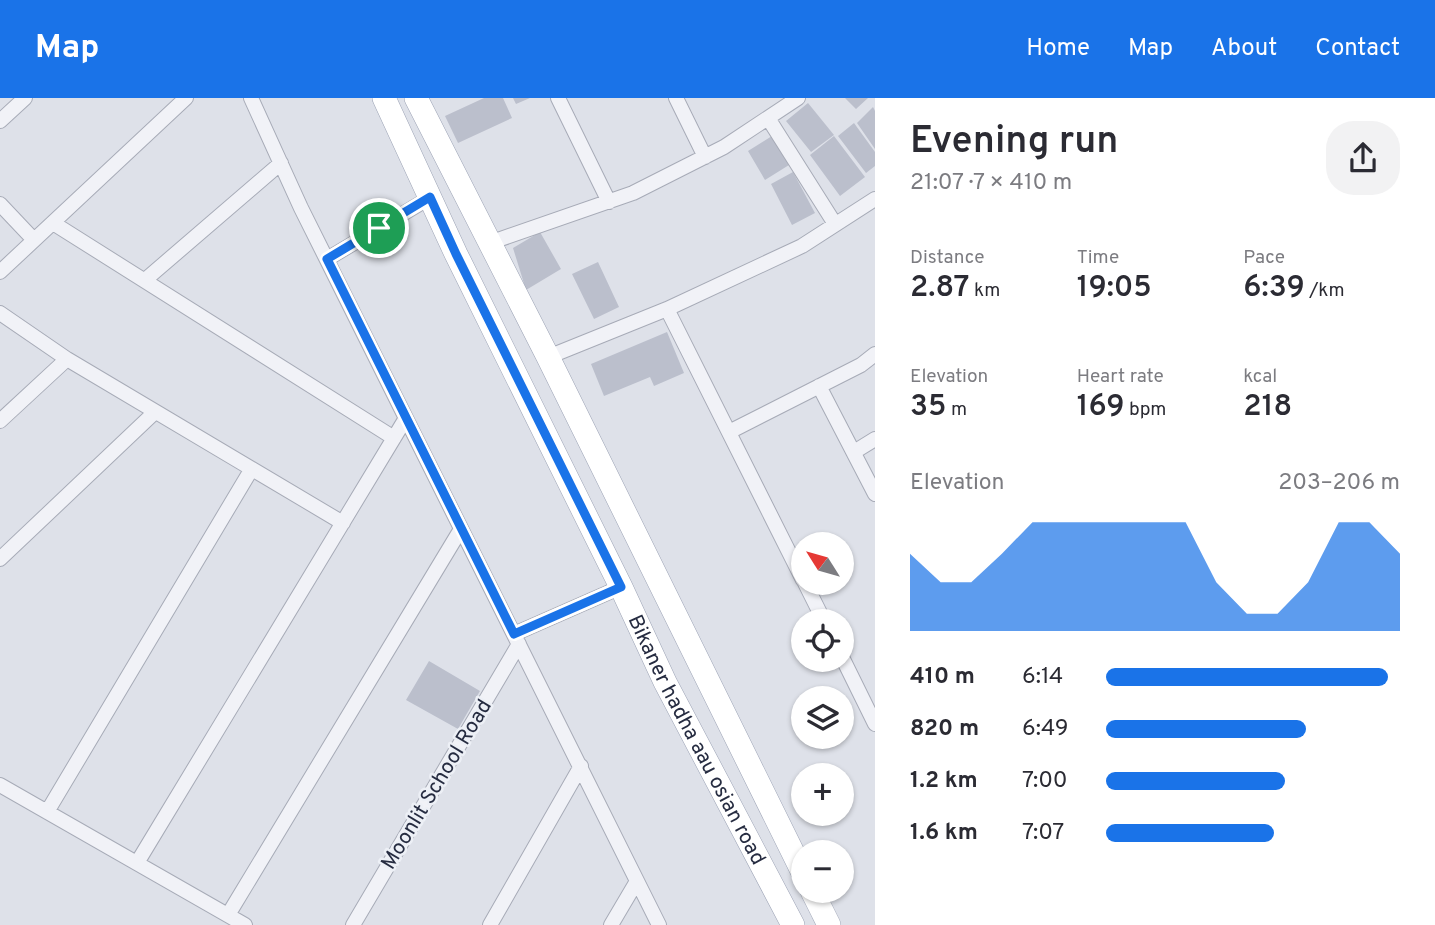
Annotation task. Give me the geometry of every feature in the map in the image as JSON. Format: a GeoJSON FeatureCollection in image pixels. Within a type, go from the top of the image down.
{"type":"FeatureCollection","features":[{"type":"Feature","properties":{"kind":"main road","name":"Bikaner hadha aau osian road"},"geometry":{"type":"LineString","coordinates":[[384,98],[461,265],[621,587],[665,682],[787,923]]}},
{"type":"Feature","properties":{"kind":"main road","name":"Bikaner hadha aau osian road"},"geometry":{"type":"LineString","coordinates":[[416,98],[548,357],[791,849]]}},
{"type":"Feature","properties":{"kind":"main road"},"geometry":{"type":"LineString","coordinates":[[818,903],[829,925]]}},
{"type":"Feature","properties":{"kind":"street"},"geometry":{"type":"LineString","coordinates":[[0,121],[25,98]]}},
{"type":"Feature","properties":{"kind":"street"},"geometry":{"type":"LineString","coordinates":[[0,272],[186,98]]}},
{"type":"Feature","properties":{"kind":"street"},"geometry":{"type":"LineString","coordinates":[[251,98],[327,259],[659,925]]}},
{"type":"Feature","properties":{"kind":"street"},"geometry":{"type":"LineString","coordinates":[[558,98],[609,202]]}},
{"type":"Feature","properties":{"kind":"street"},"geometry":{"type":"LineString","coordinates":[[676,98],[705,157]]}},
{"type":"Feature","properties":{"kind":"street"},"geometry":{"type":"LineString","coordinates":[[489,243],[633,193],[724,148],[798,98]]}},
{"type":"Feature","properties":{"kind":"street"},"geometry":{"type":"LineString","coordinates":[[768,118],[835,224]]}},
{"type":"Feature","properties":{"kind":"street"},"geometry":{"type":"LineString","coordinates":[[145,280],[281,163]]}},
{"type":"Feature","properties":{"kind":"street"},"geometry":{"type":"LineString","coordinates":[[327,259],[430,197]]}},
{"type":"Feature","properties":{"kind":"street"},"geometry":{"type":"LineString","coordinates":[[548,357],[667,309],[802,246],[875,199]]}},
{"type":"Feature","properties":{"kind":"street"},"geometry":{"type":"LineString","coordinates":[[0,204],[34,240]]}},
{"type":"Feature","properties":{"kind":"street"},"geometry":{"type":"LineString","coordinates":[[53,223],[394,438]]}},
{"type":"Feature","properties":{"kind":"street"},"geometry":{"type":"LineString","coordinates":[[667,309],[791,556]]}},
{"type":"Feature","properties":{"kind":"street"},"geometry":{"type":"LineString","coordinates":[[0,313],[67,359],[343,523]]}},
{"type":"Feature","properties":{"kind":"street"},"geometry":{"type":"LineString","coordinates":[[729,432],[861,365],[875,354]]}},
{"type":"Feature","properties":{"kind":"street"},"geometry":{"type":"LineString","coordinates":[[0,421],[67,359]]}},
{"type":"Feature","properties":{"kind":"street"},"geometry":{"type":"LineString","coordinates":[[819,386],[875,494]]}},
{"type":"Feature","properties":{"kind":"street"},"geometry":{"type":"LineString","coordinates":[[0,559],[156,412]]}},
{"type":"Feature","properties":{"kind":"street"},"geometry":{"type":"LineString","coordinates":[[137,863],[406,418]]}},
{"type":"Feature","properties":{"kind":"street"},"geometry":{"type":"LineString","coordinates":[[854,452],[875,439]]}},
{"type":"Feature","properties":{"kind":"street"},"geometry":{"type":"LineString","coordinates":[[47,812],[251,470]]}},
{"type":"Feature","properties":{"kind":"street"},"geometry":{"type":"LineString","coordinates":[[228,915],[461,529]]}},
{"type":"Feature","properties":{"kind":"street"},"geometry":{"type":"LineString","coordinates":[[517,639],[621,587]]}},
{"type":"Feature","properties":{"kind":"street","name":"Moonlit School Road"},"geometry":{"type":"LineString","coordinates":[[353,925],[517,639]]}},
{"type":"Feature","properties":{"kind":"street"},"geometry":{"type":"LineString","coordinates":[[849,672],[875,724]]}},
{"type":"Feature","properties":{"kind":"street"},"geometry":{"type":"LineString","coordinates":[[490,925],[580,766]]}},
{"type":"Feature","properties":{"kind":"street"},"geometry":{"type":"LineString","coordinates":[[0,785],[245,925]]}},
{"type":"Feature","properties":{"kind":"street"},"geometry":{"type":"LineString","coordinates":[[611,925],[637,881]]}},
{"type":"Feature","properties":{"kind":"building"},"geometry":{"type":"Polygon","coordinates":[[[484,98],[503,98],[512,118],[458,143],[445,116],[484,98]]]}},
{"type":"Feature","properties":{"kind":"building"},"geometry":{"type":"Polygon","coordinates":[[[513,98],[530,98],[516,104],[513,98]]]}},
{"type":"Feature","properties":{"kind":"building"},"geometry":{"type":"Polygon","coordinates":[[[845,98],[868,98],[856,109],[845,98]]]}},
{"type":"Feature","properties":{"kind":"building"},"geometry":{"type":"Polygon","coordinates":[[[808,103],[834,135],[811,152],[786,121],[808,103]]]}},
{"type":"Feature","properties":{"kind":"building"},"geometry":{"type":"Polygon","coordinates":[[[873,107],[875,111],[875,149],[857,123],[873,107]]]}},
{"type":"Feature","properties":{"kind":"building"},"geometry":{"type":"Polygon","coordinates":[[[854,123],[875,152],[875,166],[866,173],[838,136],[854,123]]]}},
{"type":"Feature","properties":{"kind":"building"},"geometry":{"type":"Polygon","coordinates":[[[772,136],[789,165],[765,180],[748,151],[772,136]]]}},
{"type":"Feature","properties":{"kind":"building"},"geometry":{"type":"Polygon","coordinates":[[[834,136],[865,177],[840,196],[810,155],[834,136]]]}},
{"type":"Feature","properties":{"kind":"building"},"geometry":{"type":"Polygon","coordinates":[[[793,172],[815,213],[792,225],[771,184],[793,172]]]}},
{"type":"Feature","properties":{"kind":"building"},"geometry":{"type":"Polygon","coordinates":[[[540,232],[561,269],[526,290],[513,248],[540,232]]]}},
{"type":"Feature","properties":{"kind":"building"},"geometry":{"type":"Polygon","coordinates":[[[598,262],[619,307],[594,319],[572,274],[598,262]]]}},
{"type":"Feature","properties":{"kind":"building"},"geometry":{"type":"Polygon","coordinates":[[[667,332],[684,373],[654,386],[650,377],[604,396],[591,364],[667,332]]]}},
{"type":"Feature","properties":{"kind":"building"},"geometry":{"type":"Polygon","coordinates":[[[429,661],[480,691],[458,729],[406,700],[429,661]]]}},
{"type":"Feature","properties":{"kind":"route"},"geometry":{"type":"LineString","coordinates":[[430,197],[621,587],[514,634],[327,259],[379,228],[430,197]]}}]}
